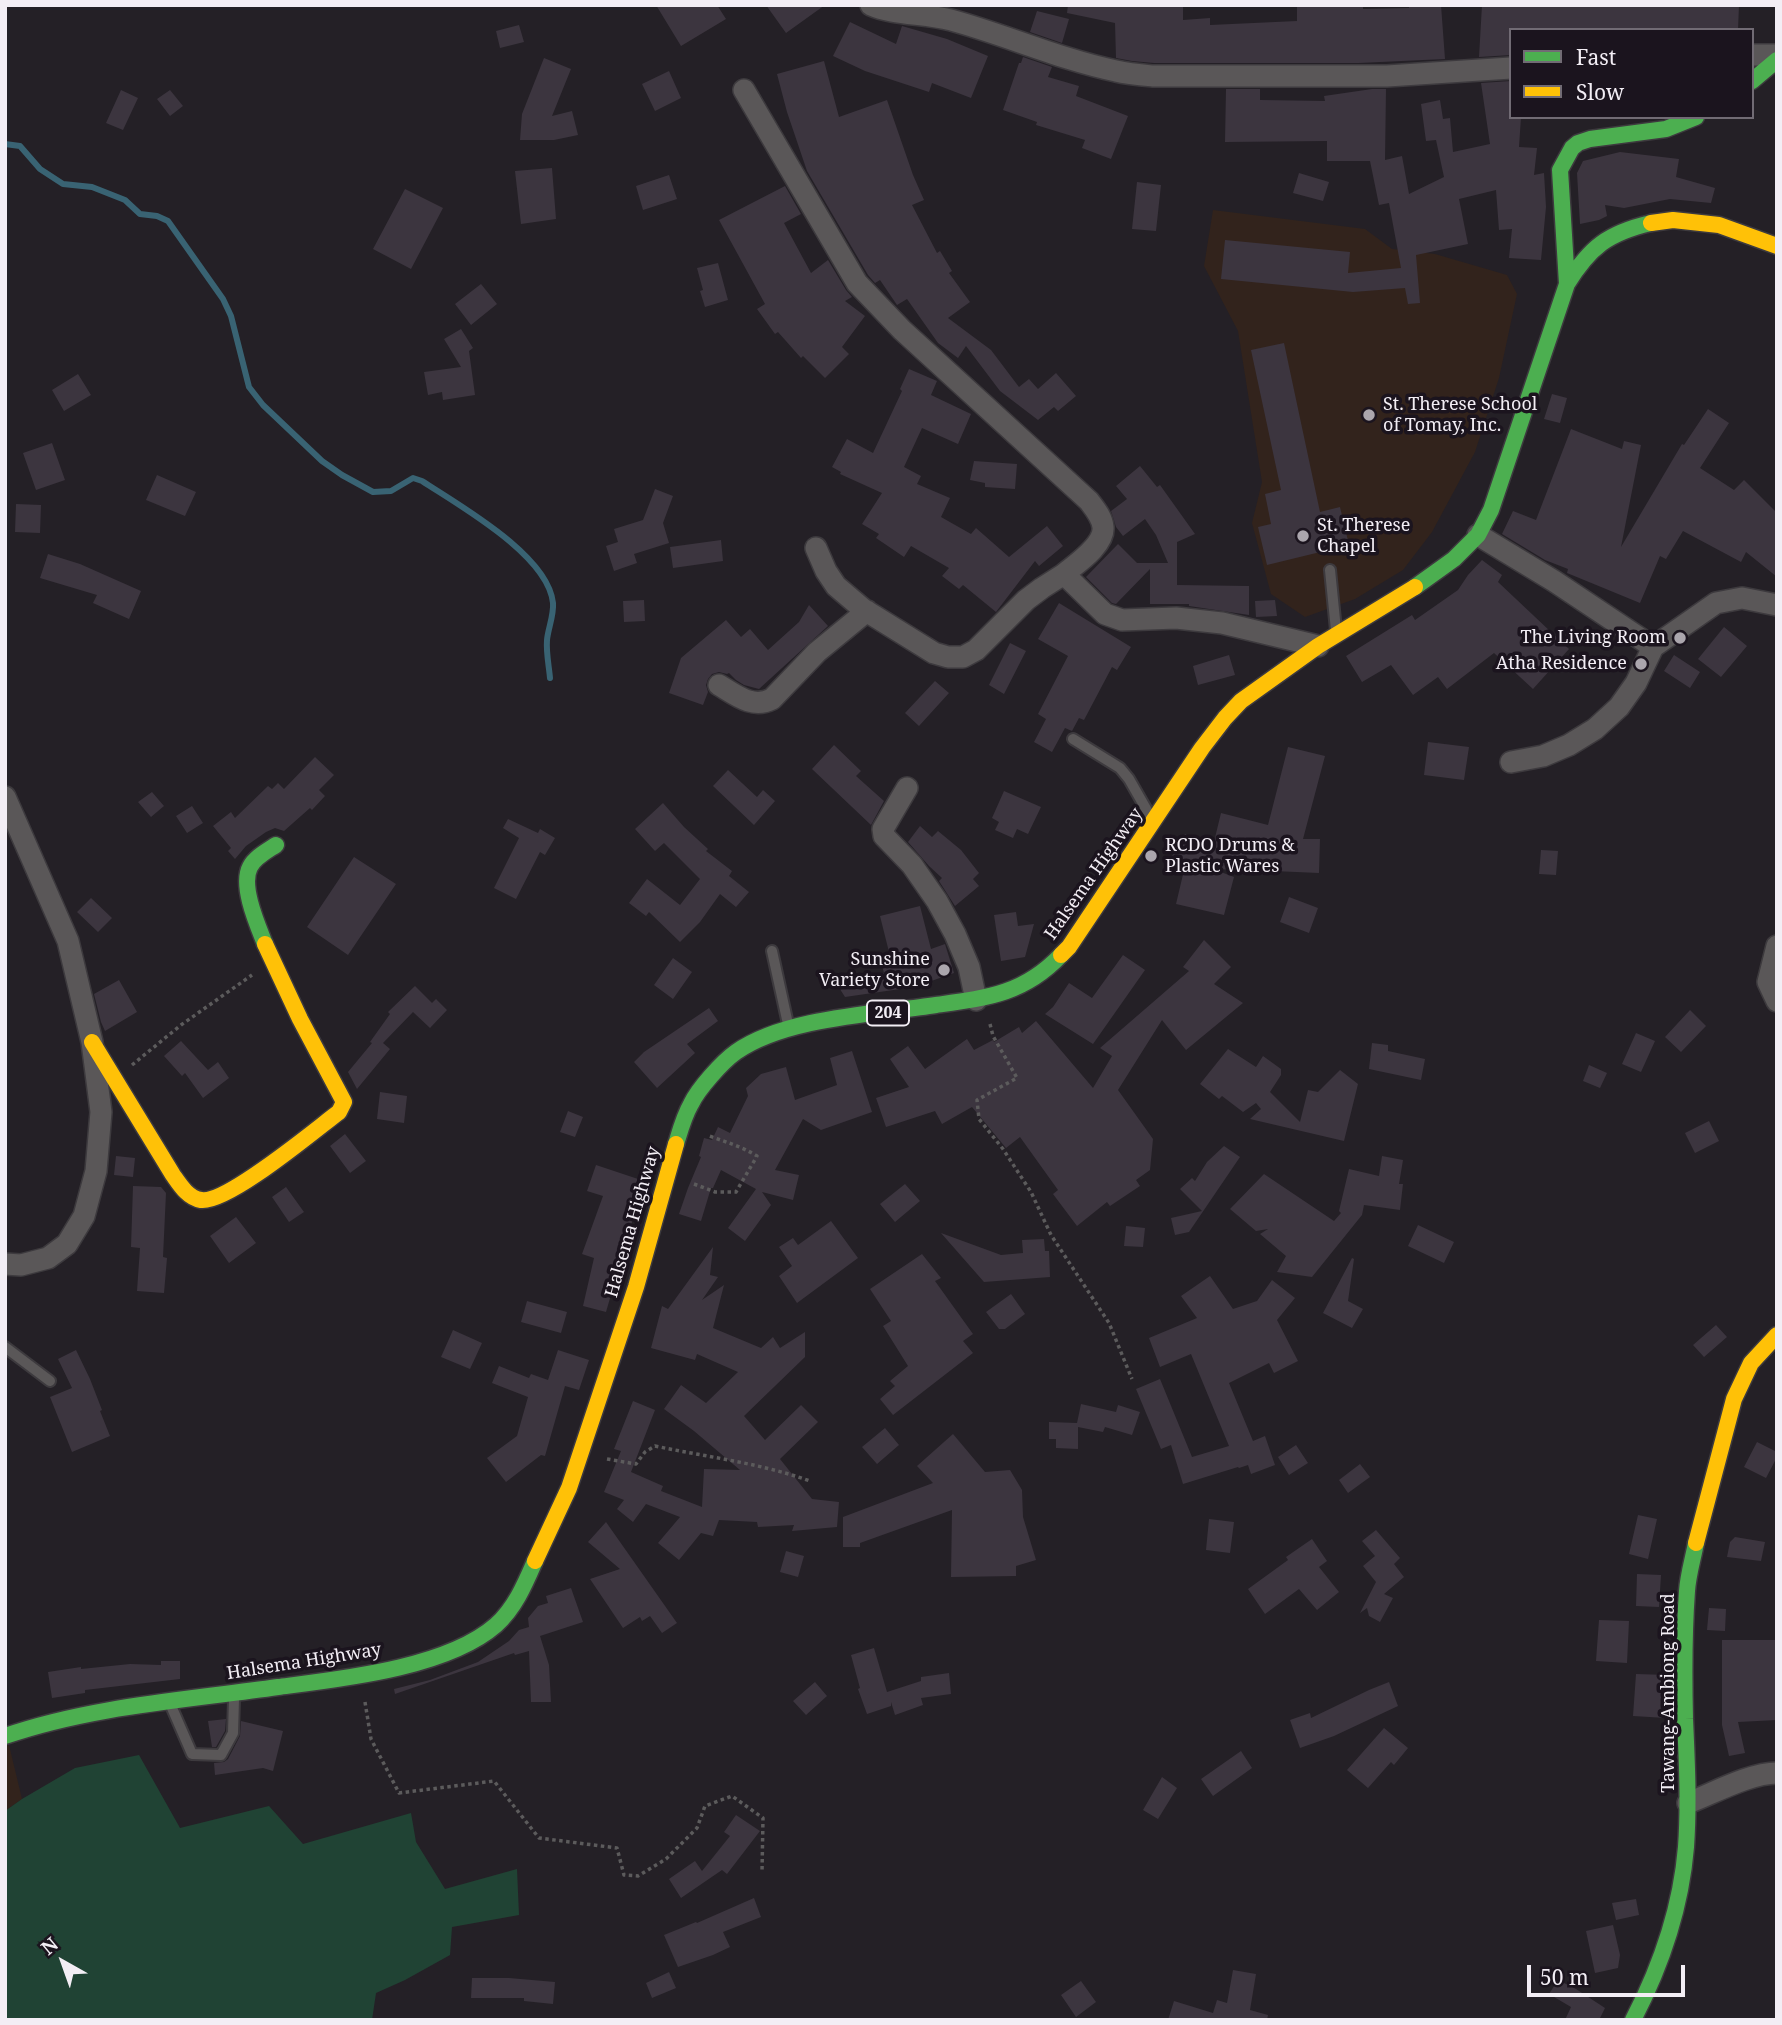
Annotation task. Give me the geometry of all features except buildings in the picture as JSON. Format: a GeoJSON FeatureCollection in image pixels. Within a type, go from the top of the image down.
{"type":"FeatureCollection","features":[{"type":"Feature","properties":{"kind":"main road"},"geometry":{"type":"LineString","coordinates":[[1754,79],[1777,57]]}},
{"type":"Feature","properties":{"kind":"main road"},"geometry":{"type":"LineString","coordinates":[[1567,285],[1560,170],[1566,156],[1576,144],[1591,138],[1662,130],[1693,119]]}},
{"type":"Feature","properties":{"kind":"main road","name":"Halsema Highway"},"geometry":{"type":"LineString","coordinates":[[5,1736],[40,1724],[109,1710],[361,1676],[466,1646],[497,1623],[520,1595],[569,1488],[636,1287],[682,1125],[691,1103],[712,1076],[734,1053],[760,1038],[838,1019],[1001,995],[1049,968],[1069,947],[1224,718],[1241,701],[1318,646],[1421,583],[1454,559],[1478,535],[1491,510],[1567,285],[1581,261],[1600,244],[1626,229],[1673,220],[1719,225],[1777,246]]}},
{"type":"Feature","properties":{"kind":"main road"},"geometry":{"type":"LineString","coordinates":[[92,1042],[173,1175],[194,1198],[208,1200],[231,1191],[339,1112],[343,1098],[284,987],[251,903],[246,879],[248,871],[253,862],[276,845]]}},
{"type":"Feature","properties":{"kind":"main road","name":"Tawang-Ambiong Road"},"geometry":{"type":"LineString","coordinates":[[1633,2020],[1647,1993],[1673,1922],[1681,1889],[1688,1803],[1685,1714],[1687,1588],[1696,1545],[1734,1399],[1751,1363],[1777,1335]]}},
{"type":"Feature","properties":{"kind":"street"},"geometry":{"type":"LineString","coordinates":[[871,5],[880,9],[952,20],[1066,58],[1118,72],[1153,76],[1387,76],[1509,68]]}},
{"type":"Feature","properties":{"kind":"street"},"geometry":{"type":"LineString","coordinates":[[1754,55],[1777,57]]}},
{"type":"Feature","properties":{"kind":"street"},"geometry":{"type":"LineString","coordinates":[[744,90],[857,283],[902,330],[1089,501],[1099,515],[1103,527],[1102,536],[1090,552],[1064,574],[1042,587],[976,650],[963,657],[934,653],[867,611],[836,586],[816,548]]}},
{"type":"Feature","properties":{"kind":"street"},"geometry":{"type":"LineString","coordinates":[[1478,535],[1554,580],[1653,647]]}},
{"type":"Feature","properties":{"kind":"street"},"geometry":{"type":"LineString","coordinates":[[1064,574],[1105,614],[1122,621],[1136,618],[1177,618],[1222,623],[1318,646]]}},
{"type":"Feature","properties":{"kind":"street"},"geometry":{"type":"LineString","coordinates":[[1511,762],[1543,756],[1569,745],[1595,729],[1625,699],[1653,647],[1716,603],[1742,598],[1777,605]]}},
{"type":"Feature","properties":{"kind":"street"},"geometry":{"type":"LineString","coordinates":[[719,685],[745,701],[757,704],[772,699],[840,631],[867,611]]}},
{"type":"Feature","properties":{"kind":"street"},"geometry":{"type":"LineString","coordinates":[[907,788],[883,829],[884,836],[912,865],[937,901],[955,934],[979,999]]}},
{"type":"Feature","properties":{"kind":"street"},"geometry":{"type":"LineString","coordinates":[[5,797],[68,941],[92,1042],[101,1112],[96,1171],[84,1216],[68,1244],[48,1258],[21,1265],[5,1264]]}},
{"type":"Feature","properties":{"kind":"street"},"geometry":{"type":"LineString","coordinates":[[1777,946],[1768,982],[1777,1001]]}},
{"type":"Feature","properties":{"kind":"street"},"geometry":{"type":"LineString","coordinates":[[101,1112],[114,1079]]}},
{"type":"Feature","properties":{"kind":"street"},"geometry":{"type":"LineString","coordinates":[[1688,1803],[1751,1778],[1777,1773]]}},
{"type":"Feature","properties":{"kind":"lane"},"geometry":{"type":"LineString","coordinates":[[1330,570],[1337,635]]}},
{"type":"Feature","properties":{"kind":"lane"},"geometry":{"type":"LineString","coordinates":[[1073,739],[1120,768],[1154,822]]}},
{"type":"Feature","properties":{"kind":"lane"},"geometry":{"type":"LineString","coordinates":[[772,951],[789,1029]]}},
{"type":"Feature","properties":{"kind":"lane"},"geometry":{"type":"LineString","coordinates":[[5,1347],[50,1381]]}},
{"type":"Feature","properties":{"kind":"lane"},"geometry":{"type":"LineString","coordinates":[[169,1702],[192,1754],[221,1755],[233,1733],[234,1693]]}},
{"type":"Feature","properties":{"kind":"path"},"geometry":{"type":"LineString","coordinates":[[114,1079],[181,1025],[272,959]]}},
{"type":"Feature","properties":{"kind":"path"},"geometry":{"type":"LineString","coordinates":[[979,999],[993,1037],[1017,1078],[976,1100],[979,1119],[1003,1149],[1031,1192],[1051,1235],[1109,1323],[1132,1378]]}},
{"type":"Feature","properties":{"kind":"path"},"geometry":{"type":"LineString","coordinates":[[667,1174],[715,1192],[736,1192],[757,1156],[742,1146],[731,1145],[682,1125]]}},
{"type":"Feature","properties":{"kind":"path"},"geometry":{"type":"LineString","coordinates":[[636,1465],[645,1452],[655,1446],[751,1464],[810,1481]]}},
{"type":"Feature","properties":{"kind":"path"},"geometry":{"type":"LineString","coordinates":[[361,1676],[371,1739],[399,1793],[494,1781],[539,1838],[617,1848],[624,1875],[638,1876],[666,1859],[698,1828],[705,1806],[732,1796],[763,1818],[762,1872]]}},
{"type":"Feature","properties":{"kind":"shaded area","name":"St. Therese School of Tomay, Inc."},"geometry":{"type":"Polygon","coordinates":[[[1213,210],[1365,229],[1392,249],[1435,254],[1507,275],[1517,294],[1499,378],[1475,452],[1432,532],[1403,570],[1355,599],[1305,617],[1271,594],[1252,523],[1262,482],[1238,331],[1204,266],[1213,210]]]}},
{"type":"Feature","properties":{"kind":"shaded area"},"geometry":{"type":"Polygon","coordinates":[[[9,1745],[22,1799],[5,1811],[5,1747],[9,1745]]]}},
{"type":"Feature","properties":{"kind":"green space"},"geometry":{"type":"Polygon","coordinates":[[[139,1755],[180,1828],[269,1806],[303,1844],[411,1813],[416,1842],[445,1889],[517,1869],[519,1915],[452,1927],[450,1955],[376,1993],[372,2020],[5,2020],[5,1811],[75,1768],[139,1755]]]}},
{"type":"Feature","properties":{"kind":"waterway"},"geometry":{"type":"LineString","coordinates":[[5,144],[20,146],[40,169],[63,184],[92,187],[125,200],[140,214],[157,216],[168,221],[223,299],[231,316],[249,387],[263,405],[322,461],[373,492],[391,491],[413,478],[422,481],[479,518],[519,550],[536,567],[547,585],[553,603],[547,645],[550,678]]}},
{"type":"Feature","properties":{"kind":"traffic: fast"},"geometry":{"type":"LineString","coordinates":[[1754,79],[1777,60]]}},
{"type":"Feature","properties":{"kind":"traffic: fast"},"geometry":{"type":"LineString","coordinates":[[1567,284],[1560,170],[1572,148],[1590,139],[1666,129],[1691,119]]}},
{"type":"Feature","properties":{"kind":"traffic: fast"},"geometry":{"type":"LineString","coordinates":[[1415,587],[1454,559],[1478,535],[1491,510],[1567,284],[1584,260],[1602,243],[1623,232],[1651,223]]}},
{"type":"Feature","properties":{"kind":"traffic: fast"},"geometry":{"type":"LineString","coordinates":[[265,944],[251,906],[247,875],[255,860],[276,845]]}},
{"type":"Feature","properties":{"kind":"traffic: fast"},"geometry":{"type":"LineString","coordinates":[[676,1144],[694,1098],[730,1056],[757,1040],[806,1024],[1004,992],[1033,978],[1061,955]]}},
{"type":"Feature","properties":{"kind":"traffic: fast"},"geometry":{"type":"LineString","coordinates":[[1633,2020],[1661,1958],[1680,1892],[1683,1870],[1688,1799],[1684,1687],[1685,1622],[1688,1585],[1696,1543]]}},
{"type":"Feature","properties":{"kind":"traffic: fast"},"geometry":{"type":"LineString","coordinates":[[5,1736],[106,1711],[362,1675],[450,1652],[475,1640],[503,1618],[523,1587],[535,1561]]}},
{"type":"Feature","properties":{"kind":"traffic: slow"},"geometry":{"type":"LineString","coordinates":[[1651,223],[1673,220],[1719,225],[1777,246]]}},
{"type":"Feature","properties":{"kind":"traffic: slow"},"geometry":{"type":"LineString","coordinates":[[1061,955],[1069,947],[1202,748],[1241,701],[1318,646],[1415,587]]}},
{"type":"Feature","properties":{"kind":"traffic: slow"},"geometry":{"type":"LineString","coordinates":[[92,1042],[173,1175],[192,1197],[201,1200],[213,1198],[250,1179],[339,1112],[344,1102],[300,1019],[265,944]]}},
{"type":"Feature","properties":{"kind":"traffic: slow"},"geometry":{"type":"LineString","coordinates":[[535,1561],[569,1488],[636,1287],[676,1144]]}},
{"type":"Feature","properties":{"kind":"traffic: slow"},"geometry":{"type":"LineString","coordinates":[[1696,1543],[1734,1399],[1751,1363],[1777,1335]]}},
{"type":"Feature","properties":{"kind":"place","name":"St. Therese School of Tomay, Inc."},"geometry":{"type":"Point","coordinates":[1369,415]}},
{"type":"Feature","properties":{"kind":"place","name":"St. Therese Chapel"},"geometry":{"type":"Point","coordinates":[1303,536]}},
{"type":"Feature","properties":{"kind":"place","name":"The Living Room"},"geometry":{"type":"Point","coordinates":[1680,638]}},
{"type":"Feature","properties":{"kind":"place","name":"Atha Residence"},"geometry":{"type":"Point","coordinates":[1641,664]}},
{"type":"Feature","properties":{"kind":"place","name":"RCDO Drums & Plastic Wares"},"geometry":{"type":"Point","coordinates":[1151,856]}},
{"type":"Feature","properties":{"kind":"place","name":"Sunshine Variety Store"},"geometry":{"type":"Point","coordinates":[944,970]}}]}
